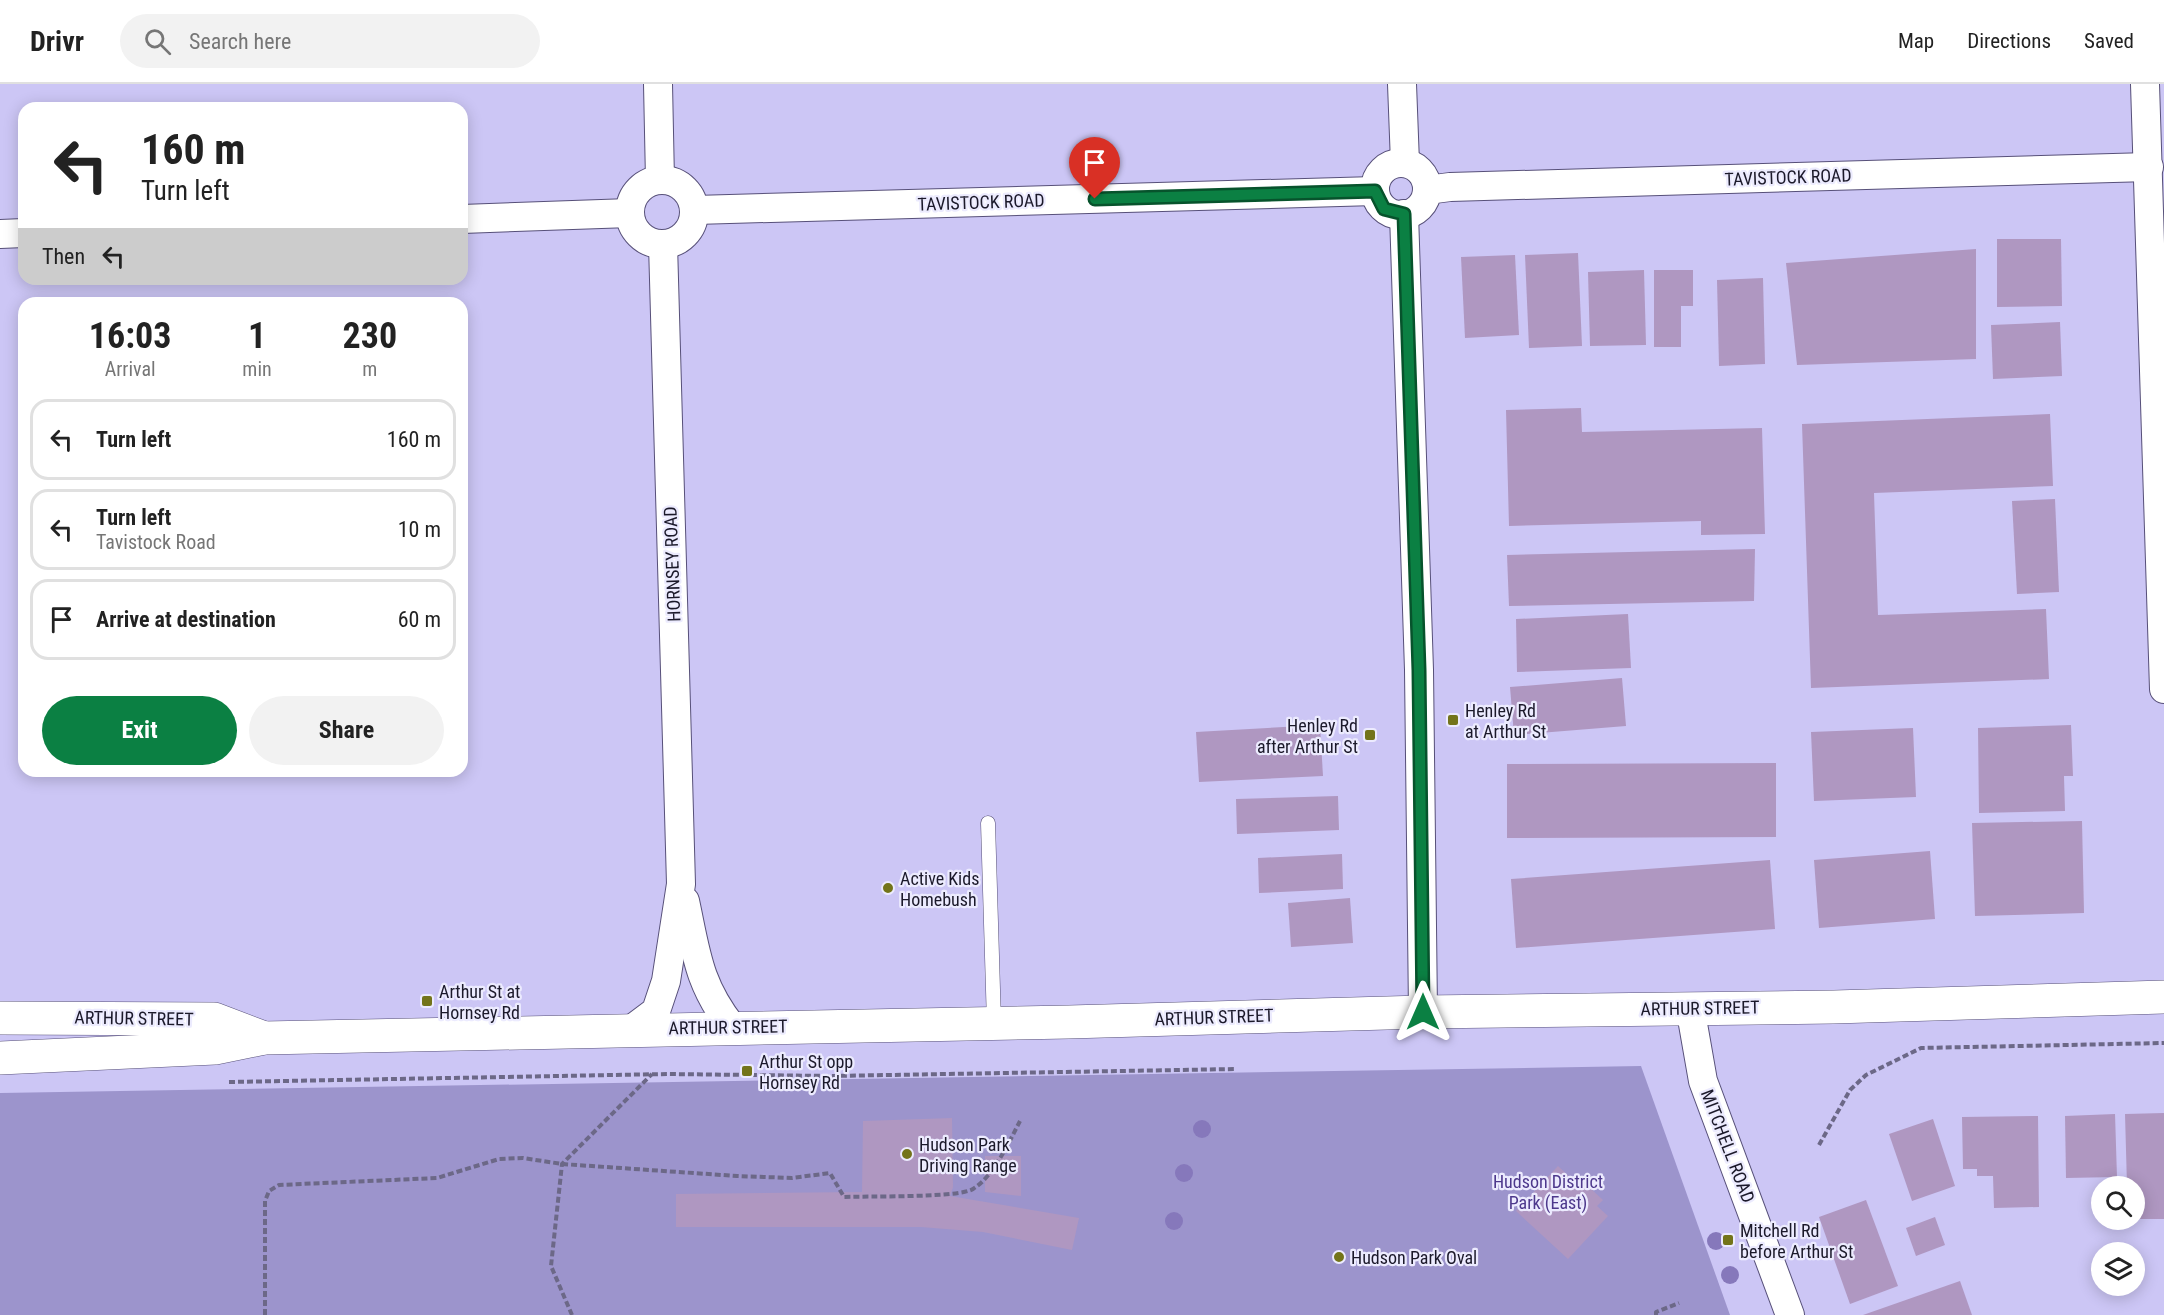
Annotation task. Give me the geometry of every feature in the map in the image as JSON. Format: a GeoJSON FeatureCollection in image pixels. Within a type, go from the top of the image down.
{"type":"FeatureCollection","features":[{"type":"Feature","properties":{"kind":"main road","name":"ARTHUR STREET"},"geometry":{"type":"LineString","coordinates":[[0,1058],[214,1048],[264,1038],[1423,1012],[1834,1007],[2164,997]]}},
{"type":"Feature","properties":{"kind":"main road","name":"ARTHUR STREET"},"geometry":{"type":"LineString","coordinates":[[0,1017],[214,1019],[264,1038]]}},
{"type":"Feature","properties":{"kind":"street"},"geometry":{"type":"LineString","coordinates":[[658,84],[660,180]]}},
{"type":"Feature","properties":{"kind":"street"},"geometry":{"type":"LineString","coordinates":[[1402,84],[1405,164]]}},
{"type":"Feature","properties":{"kind":"street"},"geometry":{"type":"LineString","coordinates":[[2145,84],[2164,689]]}},
{"type":"Feature","properties":{"kind":"street"},"geometry":{"type":"LineString","coordinates":[[1405,164],[1421,172],[1427,190],[1422,204],[1404,214],[1384,209],[1375,191],[1381,173],[1392,165],[1405,164]]}},
{"type":"Feature","properties":{"kind":"street","name":"TAVISTOCK ROAD"},"geometry":{"type":"LineString","coordinates":[[1427,190],[1450,187],[2149,167]]}},
{"type":"Feature","properties":{"kind":"street"},"geometry":{"type":"LineString","coordinates":[[660,180],[680,184],[693,200],[695,210],[690,230],[674,243],[663,244],[647,241],[640,236],[630,213],[631,204],[642,188],[660,180]]}},
{"type":"Feature","properties":{"kind":"street","name":"TAVISTOCK ROAD"},"geometry":{"type":"LineString","coordinates":[[695,210],[1375,191]]}},
{"type":"Feature","properties":{"kind":"street"},"geometry":{"type":"LineString","coordinates":[[468,219],[630,213]]}},
{"type":"Feature","properties":{"kind":"street"},"geometry":{"type":"LineString","coordinates":[[1404,214],[1419,670],[1423,1012]]}},
{"type":"Feature","properties":{"kind":"street"},"geometry":{"type":"LineString","coordinates":[[0,234],[18,234]]}},
{"type":"Feature","properties":{"kind":"street","name":"HORNSEY ROAD"},"geometry":{"type":"LineString","coordinates":[[632,1029],[656,1011],[666,981],[681,884],[663,244]]}},
{"type":"Feature","properties":{"kind":"street","name":"HORNSEY ROAD"},"geometry":{"type":"LineString","coordinates":[[681,884],[702,980],[718,1010],[732,1027]]}},
{"type":"Feature","properties":{"kind":"street","name":"MITCHELL ROAD"},"geometry":{"type":"LineString","coordinates":[[1690,1007],[1702,1081],[1790,1315]]}},
{"type":"Feature","properties":{"kind":"lane"},"geometry":{"type":"LineString","coordinates":[[988,823],[994,1023]]}},
{"type":"Feature","properties":{"kind":"path"},"geometry":{"type":"LineString","coordinates":[[1820,1145],[1850,1090],[1866,1075],[1921,1048],[2164,1043]]}},
{"type":"Feature","properties":{"kind":"path"},"geometry":{"type":"LineString","coordinates":[[228,1082],[652,1074],[831,1076],[1236,1069]]}},
{"type":"Feature","properties":{"kind":"path"},"geometry":{"type":"LineString","coordinates":[[572,1315],[552,1266],[562,1164],[652,1074]]}},
{"type":"Feature","properties":{"kind":"path"},"geometry":{"type":"LineString","coordinates":[[265,1315],[265,1201],[269,1191],[279,1185],[437,1178],[499,1159],[523,1158],[562,1164],[759,1177],[792,1178],[830,1173],[844,1197],[950,1193],[973,1190],[1000,1160],[1020,1121]]}},
{"type":"Feature","properties":{"kind":"path"},"geometry":{"type":"LineString","coordinates":[[1656,1315],[1656,1312],[1679,1303]]}},
{"type":"Feature","properties":{"kind":"green space","name":"Hudson District Park (East)"},"geometry":{"type":"Polygon","coordinates":[[[1641,1066],[1730,1315],[0,1315],[0,1093],[1641,1066]]]}},
{"type":"Feature","properties":{"kind":"building"},"geometry":{"type":"Polygon","coordinates":[[[1997,239],[2061,239],[2062,306],[1997,307],[1997,239]]]}},
{"type":"Feature","properties":{"kind":"building"},"geometry":{"type":"Polygon","coordinates":[[[1976,249],[1976,359],[1797,365],[1786,263],[1976,249]]]}},
{"type":"Feature","properties":{"kind":"building"},"geometry":{"type":"Polygon","coordinates":[[[1578,253],[1582,346],[1529,348],[1525,255],[1578,253]]]}},
{"type":"Feature","properties":{"kind":"building"},"geometry":{"type":"Polygon","coordinates":[[[1515,255],[1519,335],[1465,338],[1461,257],[1515,255]]]}},
{"type":"Feature","properties":{"kind":"building"},"geometry":{"type":"Polygon","coordinates":[[[1644,270],[1646,345],[1590,346],[1588,272],[1644,270]]]}},
{"type":"Feature","properties":{"kind":"building"},"geometry":{"type":"Polygon","coordinates":[[[1654,270],[1693,270],[1693,306],[1681,306],[1681,347],[1654,347],[1654,270]]]}},
{"type":"Feature","properties":{"kind":"building"},"geometry":{"type":"Polygon","coordinates":[[[1763,278],[1765,364],[1719,366],[1717,280],[1763,278]]]}},
{"type":"Feature","properties":{"kind":"building"},"geometry":{"type":"Polygon","coordinates":[[[2060,322],[2062,376],[1993,379],[1991,325],[2060,322]]]}},
{"type":"Feature","properties":{"kind":"building"},"geometry":{"type":"Polygon","coordinates":[[[1581,408],[1582,432],[1762,428],[1765,534],[1701,535],[1701,521],[1509,526],[1506,410],[1581,408]]]}},
{"type":"Feature","properties":{"kind":"building"},"geometry":{"type":"Polygon","coordinates":[[[2050,414],[2053,486],[1874,493],[1878,615],[2046,609],[2049,679],[1811,688],[1802,424],[2050,414]]]}},
{"type":"Feature","properties":{"kind":"building"},"geometry":{"type":"Polygon","coordinates":[[[2055,499],[2059,592],[2017,594],[2012,501],[2055,499]]]}},
{"type":"Feature","properties":{"kind":"building"},"geometry":{"type":"Polygon","coordinates":[[[1755,549],[1754,601],[1509,606],[1507,555],[1755,549]]]}},
{"type":"Feature","properties":{"kind":"building"},"geometry":{"type":"Polygon","coordinates":[[[1628,614],[1631,668],[1517,672],[1516,619],[1628,614]]]}},
{"type":"Feature","properties":{"kind":"building"},"geometry":{"type":"Polygon","coordinates":[[[1622,678],[1626,726],[1514,735],[1510,687],[1622,678]]]}},
{"type":"Feature","properties":{"kind":"building"},"geometry":{"type":"Polygon","coordinates":[[[1320,725],[1323,776],[1199,782],[1196,732],[1320,725]]]}},
{"type":"Feature","properties":{"kind":"building"},"geometry":{"type":"Polygon","coordinates":[[[2071,725],[2073,776],[2064,776],[2065,811],[1979,813],[1978,728],[2071,725]]]}},
{"type":"Feature","properties":{"kind":"building"},"geometry":{"type":"Polygon","coordinates":[[[1913,728],[1916,797],[1814,801],[1811,732],[1913,728]]]}},
{"type":"Feature","properties":{"kind":"building"},"geometry":{"type":"Polygon","coordinates":[[[1776,763],[1776,837],[1507,838],[1507,764],[1776,763]]]}},
{"type":"Feature","properties":{"kind":"building"},"geometry":{"type":"Polygon","coordinates":[[[1338,796],[1339,830],[1237,834],[1236,799],[1338,796]]]}},
{"type":"Feature","properties":{"kind":"building"},"geometry":{"type":"Polygon","coordinates":[[[2082,821],[2084,913],[1975,916],[1972,823],[2082,821]]]}},
{"type":"Feature","properties":{"kind":"building"},"geometry":{"type":"Polygon","coordinates":[[[1930,851],[1935,919],[1819,928],[1814,860],[1930,851]]]}},
{"type":"Feature","properties":{"kind":"building"},"geometry":{"type":"Polygon","coordinates":[[[1342,854],[1343,889],[1259,893],[1258,858],[1342,854]]]}},
{"type":"Feature","properties":{"kind":"building"},"geometry":{"type":"Polygon","coordinates":[[[1770,860],[1775,929],[1516,948],[1511,879],[1770,860]]]}},
{"type":"Feature","properties":{"kind":"building"},"geometry":{"type":"Polygon","coordinates":[[[1350,898],[1353,943],[1291,947],[1288,903],[1350,898]]]}},
{"type":"Feature","properties":{"kind":"building"},"geometry":{"type":"Polygon","coordinates":[[[2164,1113],[2164,1219],[2145,1219],[2145,1176],[2127,1176],[2125,1114],[2164,1113]]]}},
{"type":"Feature","properties":{"kind":"building"},"geometry":{"type":"Polygon","coordinates":[[[2115,1114],[2117,1176],[2066,1178],[2065,1116],[2115,1114]]]}},
{"type":"Feature","properties":{"kind":"building"},"geometry":{"type":"Polygon","coordinates":[[[2038,1116],[2039,1207],[1994,1208],[1993,1176],[1977,1176],[1977,1169],[1963,1169],[1962,1117],[2038,1116]]]}},
{"type":"Feature","properties":{"kind":"building"},"geometry":{"type":"Polygon","coordinates":[[[952,1118],[953,1187],[950,1196],[1079,1218],[1072,1250],[983,1232],[921,1227],[676,1227],[676,1194],[862,1192],[863,1121],[952,1118]]]}},
{"type":"Feature","properties":{"kind":"building"},"geometry":{"type":"Polygon","coordinates":[[[1933,1119],[1955,1186],[1912,1201],[1889,1134],[1933,1119]]]}},
{"type":"Feature","properties":{"kind":"building"},"geometry":{"type":"Polygon","coordinates":[[[985,1156],[1021,1156],[1021,1196],[985,1192],[985,1156]]]}},
{"type":"Feature","properties":{"kind":"building"},"geometry":{"type":"Polygon","coordinates":[[[1558,1166],[1573,1180],[1577,1176],[1603,1200],[1597,1206],[1608,1216],[1568,1259],[1516,1211],[1558,1166]]]}},
{"type":"Feature","properties":{"kind":"building"},"geometry":{"type":"Polygon","coordinates":[[[1866,1200],[1898,1286],[1850,1304],[1819,1217],[1866,1200]]]}},
{"type":"Feature","properties":{"kind":"building"},"geometry":{"type":"Polygon","coordinates":[[[1935,1217],[1945,1245],[1916,1256],[1906,1228],[1935,1217]]]}},
{"type":"Feature","properties":{"kind":"building"},"geometry":{"type":"Polygon","coordinates":[[[1960,1281],[1972,1315],[1863,1315],[1960,1281]]]}},
{"type":"Feature","properties":{"kind":"place","name":"Henley Rd at Arthur St"},"geometry":{"type":"Point","coordinates":[1453,720]}},
{"type":"Feature","properties":{"kind":"place","name":"Henley Rd after Arthur St"},"geometry":{"type":"Point","coordinates":[1370,735]}},
{"type":"Feature","properties":{"kind":"place","name":"Active Kids Homebush"},"geometry":{"type":"Point","coordinates":[888,888]}},
{"type":"Feature","properties":{"kind":"place","name":"Arthur St at Hornsey Rd"},"geometry":{"type":"Point","coordinates":[427,1001]}},
{"type":"Feature","properties":{"kind":"place","name":"Arthur St opp Hornsey Rd"},"geometry":{"type":"Point","coordinates":[747,1071]}},
{"type":"Feature","properties":{"kind":"place","name":"Hudson Park Driving Range"},"geometry":{"type":"Point","coordinates":[907,1154]}},
{"type":"Feature","properties":{"kind":"place","name":"Mitchell Rd before Arthur St"},"geometry":{"type":"Point","coordinates":[1728,1240]}},
{"type":"Feature","properties":{"kind":"place","name":"Hudson Park Oval"},"geometry":{"type":"Point","coordinates":[1339,1257]}},
{"type":"Feature","properties":{"kind":"route"},"geometry":{"type":"LineString","coordinates":[[1095,199],[1375,191],[1384,209],[1390,213],[1404,214],[1419,670],[1423,1012]]}}]}
